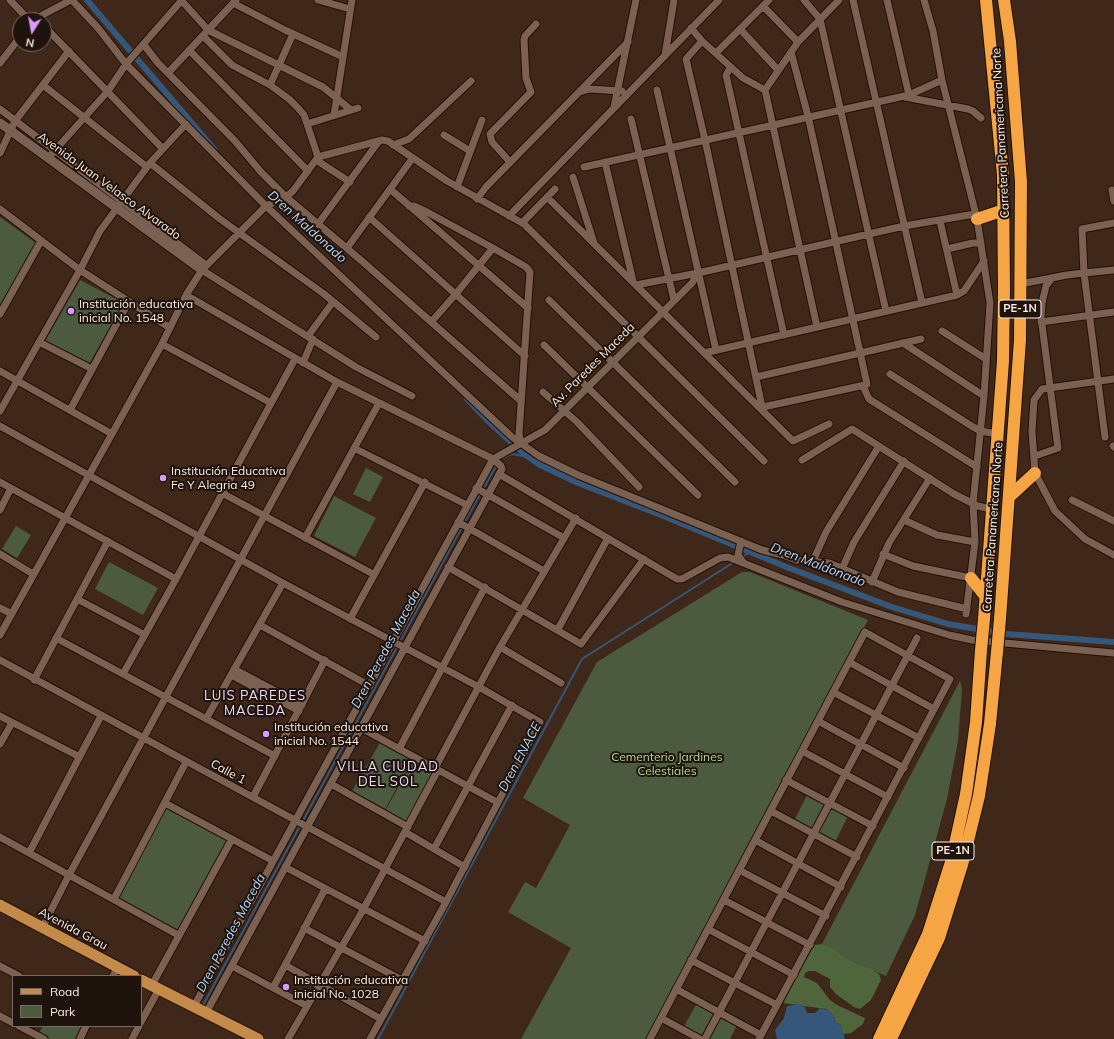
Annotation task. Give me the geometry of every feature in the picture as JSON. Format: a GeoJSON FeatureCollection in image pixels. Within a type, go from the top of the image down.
{"type":"FeatureCollection","features":[{"type":"Feature","properties":{"kind":"highway","name":"Carretera Panamericana Norte"},"geometry":{"type":"LineString","coordinates":[[879,1039],[928,934],[951,862],[966,794],[976,722],[1003,361],[1003,176],[986,0]]}},
{"type":"Feature","properties":{"kind":"highway","name":"Carretera Panamericana Norte"},"geometry":{"type":"LineString","coordinates":[[891,1039],[939,938],[962,865],[979,796],[990,724],[1000,619],[1020,340],[1021,182],[1010,42],[1004,0]]}},
{"type":"Feature","properties":{"kind":"highway"},"geometry":{"type":"LineString","coordinates":[[976,217],[1004,210]]}},
{"type":"Feature","properties":{"kind":"highway"},"geometry":{"type":"LineString","coordinates":[[1009,497],[1036,473]]}},
{"type":"Feature","properties":{"kind":"highway"},"geometry":{"type":"LineString","coordinates":[[971,578],[986,598]]}},
{"type":"Feature","properties":{"kind":"main road","name":"Avenida Grau"},"geometry":{"type":"LineString","coordinates":[[0,905],[42,928],[115,972],[129,975]]}},
{"type":"Feature","properties":{"kind":"main road"},"geometry":{"type":"LineString","coordinates":[[142,980],[258,1039]]}},
{"type":"Feature","properties":{"kind":"street"},"geometry":{"type":"LineString","coordinates":[[10,0],[25,12]]}},
{"type":"Feature","properties":{"kind":"street"},"geometry":{"type":"LineString","coordinates":[[49,12],[72,0],[98,28],[126,64],[266,206],[512,437],[539,456],[578,475],[766,552],[783,555],[796,560],[829,563],[872,582],[966,612],[975,542],[973,503],[984,396],[990,303],[976,217],[942,80],[933,31],[924,0]]}},
{"type":"Feature","properties":{"kind":"street"},"geometry":{"type":"LineString","coordinates":[[53,154],[108,91],[126,64],[182,0],[232,65],[270,85],[289,99],[298,108],[304,115],[317,158],[350,182]]}},
{"type":"Feature","properties":{"kind":"street"},"geometry":{"type":"LineString","coordinates":[[318,0],[350,9]]}},
{"type":"Feature","properties":{"kind":"street"},"geometry":{"type":"LineString","coordinates":[[334,115],[352,0]]}},
{"type":"Feature","properties":{"kind":"street"},"geometry":{"type":"LineString","coordinates":[[614,107],[636,0]]}},
{"type":"Feature","properties":{"kind":"street"},"geometry":{"type":"LineString","coordinates":[[665,55],[674,0]]}},
{"type":"Feature","properties":{"kind":"street"},"geometry":{"type":"LineString","coordinates":[[509,216],[719,0]]}},
{"type":"Feature","properties":{"kind":"street"},"geometry":{"type":"LineString","coordinates":[[716,53],[768,0]]}},
{"type":"Feature","properties":{"kind":"street"},"geometry":{"type":"LineString","coordinates":[[804,0],[820,19],[870,234],[886,311]]}},
{"type":"Feature","properties":{"kind":"street"},"geometry":{"type":"LineString","coordinates":[[817,327],[765,90],[798,42],[839,0]]}},
{"type":"Feature","properties":{"kind":"street"},"geometry":{"type":"LineString","coordinates":[[853,0],[922,303]]}},
{"type":"Feature","properties":{"kind":"street"},"geometry":{"type":"LineString","coordinates":[[888,0],[909,95]]}},
{"type":"Feature","properties":{"kind":"street"},"geometry":{"type":"LineString","coordinates":[[168,73],[235,2],[293,34],[343,57]]}},
{"type":"Feature","properties":{"kind":"street"},"geometry":{"type":"LineString","coordinates":[[762,6],[798,42]]}},
{"type":"Feature","properties":{"kind":"street"},"geometry":{"type":"LineString","coordinates":[[510,162],[492,142],[490,134],[531,92],[526,78],[524,40],[525,36],[536,24]]}},
{"type":"Feature","properties":{"kind":"street"},"geometry":{"type":"LineString","coordinates":[[691,28],[702,41],[743,78],[765,90]]}},
{"type":"Feature","properties":{"kind":"street"},"geometry":{"type":"LineString","coordinates":[[740,29],[778,70]]}},
{"type":"Feature","properties":{"kind":"street"},"geometry":{"type":"LineString","coordinates":[[206,33],[279,64],[323,87],[354,109],[307,124]]}},
{"type":"Feature","properties":{"kind":"street"},"geometry":{"type":"LineString","coordinates":[[52,34],[163,149]]}},
{"type":"Feature","properties":{"kind":"street"},"geometry":{"type":"LineString","coordinates":[[270,85],[293,34]]}},
{"type":"Feature","properties":{"kind":"street"},"geometry":{"type":"LineString","coordinates":[[702,41],[686,59],[763,409]]}},
{"type":"Feature","properties":{"kind":"street"},"geometry":{"type":"LineString","coordinates":[[477,199],[486,187],[510,162],[628,42]]}},
{"type":"Feature","properties":{"kind":"street"},"geometry":{"type":"LineString","coordinates":[[144,45],[168,73],[235,141],[261,172],[286,197],[432,322],[521,402]]}},
{"type":"Feature","properties":{"kind":"street"},"geometry":{"type":"LineString","coordinates":[[0,63],[12,47]]}},
{"type":"Feature","properties":{"kind":"street"},"geometry":{"type":"LineString","coordinates":[[189,50],[308,171]]}},
{"type":"Feature","properties":{"kind":"street"},"geometry":{"type":"LineString","coordinates":[[0,153],[13,125],[69,52]]}},
{"type":"Feature","properties":{"kind":"street"},"geometry":{"type":"LineString","coordinates":[[763,409],[866,386],[867,381],[808,116],[791,52]]}},
{"type":"Feature","properties":{"kind":"street"},"geometry":{"type":"LineString","coordinates":[[731,67],[726,75],[765,257],[784,335]]}},
{"type":"Feature","properties":{"kind":"street"},"geometry":{"type":"LineString","coordinates":[[584,167],[875,101],[909,95],[942,80]]}},
{"type":"Feature","properties":{"kind":"street"},"geometry":{"type":"LineString","coordinates":[[393,146],[409,139],[471,81]]}},
{"type":"Feature","properties":{"kind":"street"},"geometry":{"type":"LineString","coordinates":[[43,85],[324,294],[376,337]]}},
{"type":"Feature","properties":{"kind":"street"},"geometry":{"type":"LineString","coordinates":[[579,92],[589,89],[630,91]]}},
{"type":"Feature","properties":{"kind":"street"},"geometry":{"type":"LineString","coordinates":[[657,90],[716,350]]}},
{"type":"Feature","properties":{"kind":"street"},"geometry":{"type":"LineString","coordinates":[[901,96],[973,110],[981,118]]}},
{"type":"Feature","properties":{"kind":"street"},"geometry":{"type":"LineString","coordinates":[[0,109],[13,125]]}},
{"type":"Feature","properties":{"kind":"street"},"geometry":{"type":"LineString","coordinates":[[631,119],[674,300]]}},
{"type":"Feature","properties":{"kind":"street"},"geometry":{"type":"LineString","coordinates":[[457,187],[482,120]]}},
{"type":"Feature","properties":{"kind":"street","name":"Avenida Juan Velasco Alvarado"},"geometry":{"type":"LineString","coordinates":[[0,123],[13,125],[204,268]]}},
{"type":"Feature","properties":{"kind":"street"},"geometry":{"type":"LineString","coordinates":[[0,411],[80,270],[100,231],[149,165],[186,124]]}},
{"type":"Feature","properties":{"kind":"street"},"geometry":{"type":"LineString","coordinates":[[444,135],[470,151]]}},
{"type":"Feature","properties":{"kind":"street"},"geometry":{"type":"LineString","coordinates":[[0,635],[64,518],[90,476],[162,344],[186,294],[204,268],[266,206],[286,197],[299,185],[317,158],[379,141],[386,140],[412,159],[457,187],[522,223],[764,461]]}},
{"type":"Feature","properties":{"kind":"street"},"geometry":{"type":"LineString","coordinates":[[318,224],[379,141]]}},
{"type":"Feature","properties":{"kind":"street"},"geometry":{"type":"LineString","coordinates":[[347,248],[412,159]]}},
{"type":"Feature","properties":{"kind":"street"},"geometry":{"type":"LineString","coordinates":[[605,162],[635,283]]}},
{"type":"Feature","properties":{"kind":"street"},"geometry":{"type":"LineString","coordinates":[[573,177],[595,245]]}},
{"type":"Feature","properties":{"kind":"street"},"geometry":{"type":"LineString","coordinates":[[390,189],[528,308]]}},
{"type":"Feature","properties":{"kind":"street"},"geometry":{"type":"LineString","coordinates":[[522,223],[555,189]]}},
{"type":"Feature","properties":{"kind":"street"},"geometry":{"type":"LineString","coordinates":[[1112,190],[1114,201]]}},
{"type":"Feature","properties":{"kind":"street"},"geometry":{"type":"LineString","coordinates":[[547,197],[704,353],[763,409],[793,441],[830,424]]}},
{"type":"Feature","properties":{"kind":"street"},"geometry":{"type":"LineString","coordinates":[[409,206],[414,206],[493,248],[528,269],[530,276],[519,434],[521,443]]}},
{"type":"Feature","properties":{"kind":"street"},"geometry":{"type":"LineString","coordinates":[[0,209],[80,270],[170,328]]}},
{"type":"Feature","properties":{"kind":"street"},"geometry":{"type":"LineString","coordinates":[[369,217],[525,356]]}},
{"type":"Feature","properties":{"kind":"street"},"geometry":{"type":"LineString","coordinates":[[635,283],[668,279],[698,273],[904,226],[976,217]]}},
{"type":"Feature","properties":{"kind":"street"},"geometry":{"type":"LineString","coordinates":[[940,221],[957,295]]}},
{"type":"Feature","properties":{"kind":"street"},"geometry":{"type":"LineString","coordinates":[[1105,437],[1084,273],[1082,229],[1114,223]]}},
{"type":"Feature","properties":{"kind":"street"},"geometry":{"type":"LineString","coordinates":[[0,314],[41,241]]}},
{"type":"Feature","properties":{"kind":"street"},"geometry":{"type":"LineString","coordinates":[[946,249],[973,243],[981,243]]}},
{"type":"Feature","properties":{"kind":"street"},"geometry":{"type":"LineString","coordinates":[[432,322],[493,248]]}},
{"type":"Feature","properties":{"kind":"street"},"geometry":{"type":"LineString","coordinates":[[704,353],[957,295],[964,291],[984,261]]}},
{"type":"Feature","properties":{"kind":"street"},"geometry":{"type":"LineString","coordinates":[[204,268],[356,367],[412,396]]}},
{"type":"Feature","properties":{"kind":"street"},"geometry":{"type":"LineString","coordinates":[[1020,284],[1084,273],[1114,270]]}},
{"type":"Feature","properties":{"kind":"street","name":"Av. Paredes Maceda"},"geometry":{"type":"LineString","coordinates":[[493,459],[545,430],[662,311],[692,283],[698,273]]}},
{"type":"Feature","properties":{"kind":"street"},"geometry":{"type":"LineString","coordinates":[[1035,456],[1058,448],[1041,322],[1043,296],[1046,286],[1052,278]]}},
{"type":"Feature","properties":{"kind":"street"},"geometry":{"type":"LineString","coordinates":[[186,294],[295,359],[303,362],[337,382],[493,459],[501,466],[499,474],[488,495],[206,1012]]}},
{"type":"Feature","properties":{"kind":"street"},"geometry":{"type":"LineString","coordinates":[[549,300],[735,482]]}},
{"type":"Feature","properties":{"kind":"street"},"geometry":{"type":"LineString","coordinates":[[70,410],[128,302]]}},
{"type":"Feature","properties":{"kind":"street"},"geometry":{"type":"LineString","coordinates":[[303,362],[310,337],[333,302]]}},
{"type":"Feature","properties":{"kind":"street"},"geometry":{"type":"LineString","coordinates":[[1041,322],[1114,312]]}},
{"type":"Feature","properties":{"kind":"street"},"geometry":{"type":"LineString","coordinates":[[942,331],[986,359]]}},
{"type":"Feature","properties":{"kind":"street"},"geometry":{"type":"LineString","coordinates":[[756,377],[921,339]]}},
{"type":"Feature","properties":{"kind":"street"},"geometry":{"type":"LineString","coordinates":[[40,342],[92,369]]}},
{"type":"Feature","properties":{"kind":"street"},"geometry":{"type":"LineString","coordinates":[[903,343],[984,396]]}},
{"type":"Feature","properties":{"kind":"street"},"geometry":{"type":"LineString","coordinates":[[162,344],[271,403]]}},
{"type":"Feature","properties":{"kind":"street"},"geometry":{"type":"LineString","coordinates":[[544,345],[588,386],[698,495]]}},
{"type":"Feature","properties":{"kind":"street"},"geometry":{"type":"LineString","coordinates":[[123,674],[295,359]]}},
{"type":"Feature","properties":{"kind":"street"},"geometry":{"type":"LineString","coordinates":[[0,371],[112,434]]}},
{"type":"Feature","properties":{"kind":"street"},"geometry":{"type":"LineString","coordinates":[[890,374],[966,424],[981,431],[997,434]]}},
{"type":"Feature","properties":{"kind":"street"},"geometry":{"type":"LineString","coordinates":[[1114,379],[1042,389],[1034,400],[1032,430],[1036,473],[1055,511],[1063,520],[1086,539],[1114,555]]}},
{"type":"Feature","properties":{"kind":"street"},"geometry":{"type":"LineString","coordinates":[[42,928],[69,875],[337,382]]}},
{"type":"Feature","properties":{"kind":"street"},"geometry":{"type":"LineString","coordinates":[[863,386],[869,399],[977,467]]}},
{"type":"Feature","properties":{"kind":"street"},"geometry":{"type":"LineString","coordinates":[[543,392],[577,422],[639,487]]}},
{"type":"Feature","properties":{"kind":"street"},"geometry":{"type":"LineString","coordinates":[[306,538],[379,404]]}},
{"type":"Feature","properties":{"kind":"street"},"geometry":{"type":"LineString","coordinates":[[0,426],[283,583],[479,687],[540,722],[446,902],[370,1039]]}},
{"type":"Feature","properties":{"kind":"street"},"geometry":{"type":"LineString","coordinates":[[802,460],[852,428],[954,494],[973,503],[992,509]]}},
{"type":"Feature","properties":{"kind":"street"},"geometry":{"type":"LineString","coordinates":[[813,561],[826,532],[879,446]]}},
{"type":"Feature","properties":{"kind":"street"},"geometry":{"type":"LineString","coordinates":[[354,448],[425,482],[467,505]]}},
{"type":"Feature","properties":{"kind":"street"},"geometry":{"type":"LineString","coordinates":[[194,1006],[493,459]]}},
{"type":"Feature","properties":{"kind":"street"},"geometry":{"type":"LineString","coordinates":[[842,569],[854,542],[904,461]]}},
{"type":"Feature","properties":{"kind":"street"},"geometry":{"type":"LineString","coordinates":[[499,474],[576,518],[677,579],[682,579],[723,557],[743,562],[842,602],[949,635],[972,640],[1114,654]]}},
{"type":"Feature","properties":{"kind":"street"},"geometry":{"type":"LineString","coordinates":[[872,582],[883,554],[930,478]]}},
{"type":"Feature","properties":{"kind":"street"},"geometry":{"type":"LineString","coordinates":[[0,482],[176,579]]}},
{"type":"Feature","properties":{"kind":"street"},"geometry":{"type":"LineString","coordinates":[[350,619],[373,574],[425,482]]}},
{"type":"Feature","properties":{"kind":"street"},"geometry":{"type":"LineString","coordinates":[[0,510],[11,488]]}},
{"type":"Feature","properties":{"kind":"street"},"geometry":{"type":"LineString","coordinates":[[476,488],[564,538]]}},
{"type":"Feature","properties":{"kind":"street"},"geometry":{"type":"LineString","coordinates":[[222,493],[373,574]]}},
{"type":"Feature","properties":{"kind":"street"},"geometry":{"type":"LineString","coordinates":[[1072,500],[1114,521]]}},
{"type":"Feature","properties":{"kind":"street"},"geometry":{"type":"LineString","coordinates":[[288,1039],[386,869],[500,647],[576,518]]}},
{"type":"Feature","properties":{"kind":"street"},"geometry":{"type":"LineString","coordinates":[[904,520],[937,535],[975,542]]}},
{"type":"Feature","properties":{"kind":"street"},"geometry":{"type":"LineString","coordinates":[[458,522],[544,571]]}},
{"type":"Feature","properties":{"kind":"street"},"geometry":{"type":"LineString","coordinates":[[558,629],[608,538]]}},
{"type":"Feature","properties":{"kind":"street"},"geometry":{"type":"LineString","coordinates":[[34,680],[108,541]]}},
{"type":"Feature","properties":{"kind":"street"},"geometry":{"type":"LineString","coordinates":[[741,541],[738,555],[743,562]]}},
{"type":"Feature","properties":{"kind":"street"},"geometry":{"type":"LineString","coordinates":[[0,554],[33,574]]}},
{"type":"Feature","properties":{"kind":"street"},"geometry":{"type":"LineString","coordinates":[[883,554],[913,566],[971,578]]}},
{"type":"Feature","properties":{"kind":"street"},"geometry":{"type":"LineString","coordinates":[[448,567],[582,644],[644,559]]}},
{"type":"Feature","properties":{"kind":"street"},"geometry":{"type":"LineString","coordinates":[[206,719],[283,583]]}},
{"type":"Feature","properties":{"kind":"street"},"geometry":{"type":"LineString","coordinates":[[399,749],[485,587]]}},
{"type":"Feature","properties":{"kind":"street"},"geometry":{"type":"LineString","coordinates":[[77,599],[145,635]]}},
{"type":"Feature","properties":{"kind":"street"},"geometry":{"type":"LineString","coordinates":[[0,608],[12,614]]}},
{"type":"Feature","properties":{"kind":"street"},"geometry":{"type":"LineString","coordinates":[[260,625],[370,686]]}},
{"type":"Feature","properties":{"kind":"street"},"geometry":{"type":"LineString","coordinates":[[650,1039],[676,989],[724,900],[739,870],[771,811],[786,780],[865,632],[950,679],[826,916],[760,1037],[719,1012],[676,989]]}},
{"type":"Feature","properties":{"kind":"street"},"geometry":{"type":"LineString","coordinates":[[56,638],[275,756]]}},
{"type":"Feature","properties":{"kind":"street"},"geometry":{"type":"LineString","coordinates":[[705,1039],[917,638]]}},
{"type":"Feature","properties":{"kind":"street"},"geometry":{"type":"LineString","coordinates":[[500,647],[561,683]]}},
{"type":"Feature","properties":{"kind":"street","name":"Calle 1"},"geometry":{"type":"LineString","coordinates":[[0,660],[34,680],[446,902]]}},
{"type":"Feature","properties":{"kind":"street"},"geometry":{"type":"LineString","coordinates":[[253,797],[325,660]]}},
{"type":"Feature","properties":{"kind":"street"},"geometry":{"type":"LineString","coordinates":[[849,662],[934,709]]}},
{"type":"Feature","properties":{"kind":"street"},"geometry":{"type":"LineString","coordinates":[[233,672],[301,708]]}},
{"type":"Feature","properties":{"kind":"street"},"geometry":{"type":"LineString","coordinates":[[833,692],[919,738]]}},
{"type":"Feature","properties":{"kind":"street"},"geometry":{"type":"LineString","coordinates":[[434,849],[512,705]]}},
{"type":"Feature","properties":{"kind":"street"},"geometry":{"type":"LineString","coordinates":[[0,716],[78,756]]}},
{"type":"Feature","properties":{"kind":"street"},"geometry":{"type":"LineString","coordinates":[[29,853],[78,756],[101,716]]}},
{"type":"Feature","properties":{"kind":"street"},"geometry":{"type":"LineString","coordinates":[[818,721],[904,768]]}},
{"type":"Feature","properties":{"kind":"street"},"geometry":{"type":"LineString","coordinates":[[0,744],[12,723]]}},
{"type":"Feature","properties":{"kind":"street"},"geometry":{"type":"LineString","coordinates":[[361,728],[497,802]]}},
{"type":"Feature","properties":{"kind":"street"},"geometry":{"type":"LineString","coordinates":[[802,751],[888,797]]}},
{"type":"Feature","properties":{"kind":"street"},"geometry":{"type":"LineString","coordinates":[[114,899],[186,762]]}},
{"type":"Feature","properties":{"kind":"street"},"geometry":{"type":"LineString","coordinates":[[786,780],[873,826]]}},
{"type":"Feature","properties":{"kind":"street"},"geometry":{"type":"LineString","coordinates":[[330,784],[464,867]]}},
{"type":"Feature","properties":{"kind":"street"},"geometry":{"type":"LineString","coordinates":[[165,802],[273,861]]}},
{"type":"Feature","properties":{"kind":"street"},"geometry":{"type":"LineString","coordinates":[[771,811],[857,857]]}},
{"type":"Feature","properties":{"kind":"street"},"geometry":{"type":"LineString","coordinates":[[0,837],[178,935]]}},
{"type":"Feature","properties":{"kind":"street"},"geometry":{"type":"LineString","coordinates":[[142,1020],[178,935],[232,839]]}},
{"type":"Feature","properties":{"kind":"street"},"geometry":{"type":"LineString","coordinates":[[755,840],[841,887]]}},
{"type":"Feature","properties":{"kind":"street"},"geometry":{"type":"LineString","coordinates":[[285,868],[425,941]]}},
{"type":"Feature","properties":{"kind":"street"},"geometry":{"type":"LineString","coordinates":[[739,870],[826,916]]}},
{"type":"Feature","properties":{"kind":"street"},"geometry":{"type":"LineString","coordinates":[[274,988],[325,889]]}},
{"type":"Feature","properties":{"kind":"street"},"geometry":{"type":"LineString","coordinates":[[724,900],[810,944]]}},
{"type":"Feature","properties":{"kind":"street"},"geometry":{"type":"LineString","coordinates":[[304,928],[402,980]]}},
{"type":"Feature","properties":{"kind":"street"},"geometry":{"type":"LineString","coordinates":[[708,929],[794,976]]}},
{"type":"Feature","properties":{"kind":"street"},"geometry":{"type":"LineString","coordinates":[[692,960],[777,1005]]}},
{"type":"Feature","properties":{"kind":"street"},"geometry":{"type":"LineString","coordinates":[[285,965],[381,1019]]}},
{"type":"Feature","properties":{"kind":"street"},"geometry":{"type":"LineString","coordinates":[[0,966],[17,975]]}},
{"type":"Feature","properties":{"kind":"street"},"geometry":{"type":"LineString","coordinates":[[232,966],[307,1006]]}},
{"type":"Feature","properties":{"kind":"street"},"geometry":{"type":"LineString","coordinates":[[0,1016],[12,1022]]}},
{"type":"Feature","properties":{"kind":"street"},"geometry":{"type":"LineString","coordinates":[[661,1018],[700,1039]]}},
{"type":"Feature","properties":{"kind":"street"},"geometry":{"type":"LineString","coordinates":[[21,1027],[44,1039]]}},
{"type":"Feature","properties":{"kind":"street"},"geometry":{"type":"LineString","coordinates":[[80,1039],[86,1027]]}},
{"type":"Feature","properties":{"kind":"street"},"geometry":{"type":"LineString","coordinates":[[134,1038],[139,1027]]}},
{"type":"Feature","properties":{"kind":"green space"},"geometry":{"type":"Polygon","coordinates":[[[0,217],[36,243],[0,305],[0,217]]]}},
{"type":"Feature","properties":{"kind":"green space"},"geometry":{"type":"Polygon","coordinates":[[[80,280],[122,302],[123,305],[89,364],[45,341],[80,280]]]}},
{"type":"Feature","properties":{"kind":"green space"},"geometry":{"type":"Polygon","coordinates":[[[366,468],[383,477],[370,502],[353,494],[366,468]]]}},
{"type":"Feature","properties":{"kind":"green space"},"geometry":{"type":"Polygon","coordinates":[[[334,496],[376,518],[355,557],[314,536],[334,496]]]}},
{"type":"Feature","properties":{"kind":"green space"},"geometry":{"type":"Polygon","coordinates":[[[16,526],[31,535],[17,558],[2,549],[16,526]]]}},
{"type":"Feature","properties":{"kind":"green space"},"geometry":{"type":"Polygon","coordinates":[[[109,562],[158,588],[143,615],[95,589],[109,562]]]}},
{"type":"Feature","properties":{"kind":"green space","name":"Cementerio Jardines Celestiales"},"geometry":{"type":"Polygon","coordinates":[[[742,572],[750,572],[868,620],[647,1039],[521,1039],[571,948],[508,912],[525,882],[536,888],[570,825],[523,798],[597,662],[742,572]]]}},
{"type":"Feature","properties":{"kind":"green space"},"geometry":{"type":"Polygon","coordinates":[[[960,681],[962,689],[958,741],[947,799],[915,915],[886,976],[849,960],[830,946],[822,944],[960,681]]]}},
{"type":"Feature","properties":{"kind":"green space"},"geometry":{"type":"Polygon","coordinates":[[[381,741],[412,760],[385,809],[352,791],[381,741]]]}},
{"type":"Feature","properties":{"kind":"green space"},"geometry":{"type":"Polygon","coordinates":[[[413,761],[435,772],[408,821],[404,822],[385,811],[413,761]]]}},
{"type":"Feature","properties":{"kind":"green space"},"geometry":{"type":"Polygon","coordinates":[[[807,795],[824,804],[811,829],[794,821],[807,795]]]}},
{"type":"Feature","properties":{"kind":"green space"},"geometry":{"type":"Polygon","coordinates":[[[165,806],[229,841],[179,933],[115,896],[165,806]]]}},
{"type":"Feature","properties":{"kind":"green space"},"geometry":{"type":"Polygon","coordinates":[[[831,807],[848,816],[835,842],[817,833],[831,807]]]}},
{"type":"Feature","properties":{"kind":"green space"},"geometry":{"type":"Polygon","coordinates":[[[822,944],[830,946],[849,960],[871,969],[879,974],[881,980],[871,1000],[860,1009],[854,1007],[836,994],[830,987],[830,979],[815,971],[805,973],[804,977],[817,983],[830,1000],[837,1005],[865,1018],[863,1024],[851,1033],[843,1034],[841,1025],[836,1023],[834,1016],[826,1009],[783,1003],[814,945],[822,944]]]}},
{"type":"Feature","properties":{"kind":"green space"},"geometry":{"type":"Polygon","coordinates":[[[697,1003],[714,1012],[700,1038],[683,1028],[697,1003]]]}},
{"type":"Feature","properties":{"kind":"green space"},"geometry":{"type":"Polygon","coordinates":[[[721,1016],[737,1025],[730,1039],[709,1039],[721,1016]]]}},
{"type":"Feature","properties":{"kind":"green space"},"geometry":{"type":"Polygon","coordinates":[[[42,1027],[81,1027],[75,1039],[50,1039],[39,1033],[42,1027]]]}},
{"type":"Feature","properties":{"kind":"water"},"geometry":{"type":"Polygon","coordinates":[[[800,1004],[805,1007],[807,1013],[815,1013],[820,1008],[830,1011],[834,1016],[836,1023],[841,1025],[845,1039],[777,1039],[775,1030],[784,1018],[787,1006],[800,1004]]]}},
{"type":"Feature","properties":{"kind":"waterway","name":"Dren Maldonado"},"geometry":{"type":"LineString","coordinates":[[87,0],[214,149]]}},
{"type":"Feature","properties":{"kind":"waterway","name":"Dren Maldonado"},"geometry":{"type":"LineString","coordinates":[[467,399],[489,422],[523,453],[540,465],[578,483],[661,515],[789,568],[892,607],[948,624],[1007,634],[1114,642]]}},
{"type":"Feature","properties":{"kind":"waterway","name":"Dren Peredes Maceda"},"geometry":{"type":"LineString","coordinates":[[464,523],[500,459],[512,454],[528,457]]}},
{"type":"Feature","properties":{"kind":"waterway","name":"Dren Peredes Maceda"},"geometry":{"type":"LineString","coordinates":[[202,1007],[462,527]]}},
{"type":"Feature","properties":{"kind":"waterway","name":"Dren ENACE"},"geometry":{"type":"LineString","coordinates":[[742,557],[751,551]]}},
{"type":"Feature","properties":{"kind":"waterway","name":"Dren ENACE"},"geometry":{"type":"LineString","coordinates":[[378,1039],[582,659],[734,562]]}},
{"type":"Feature","properties":{"kind":"place","name":"Institución educativa inicial No. 1548"},"geometry":{"type":"Point","coordinates":[71,311]}},
{"type":"Feature","properties":{"kind":"place","name":"Institución Educativa Fe Y Alegria 49"},"geometry":{"type":"Point","coordinates":[163,478]}},
{"type":"Feature","properties":{"kind":"place","name":"Institución educativa inicial No. 1544"},"geometry":{"type":"Point","coordinates":[266,734]}},
{"type":"Feature","properties":{"kind":"place","name":"Institución educativa inicial No. 1028"},"geometry":{"type":"Point","coordinates":[286,987]}},
{"type":"Feature","properties":{"kind":"district","name":"LUIS PAREDES MACEDA"},"geometry":{"type":"Point","coordinates":[255,704]}},
{"type":"Feature","properties":{"kind":"district","name":"VILLA CIUDAD DEL SOL"},"geometry":{"type":"Point","coordinates":[388,774]}}]}
